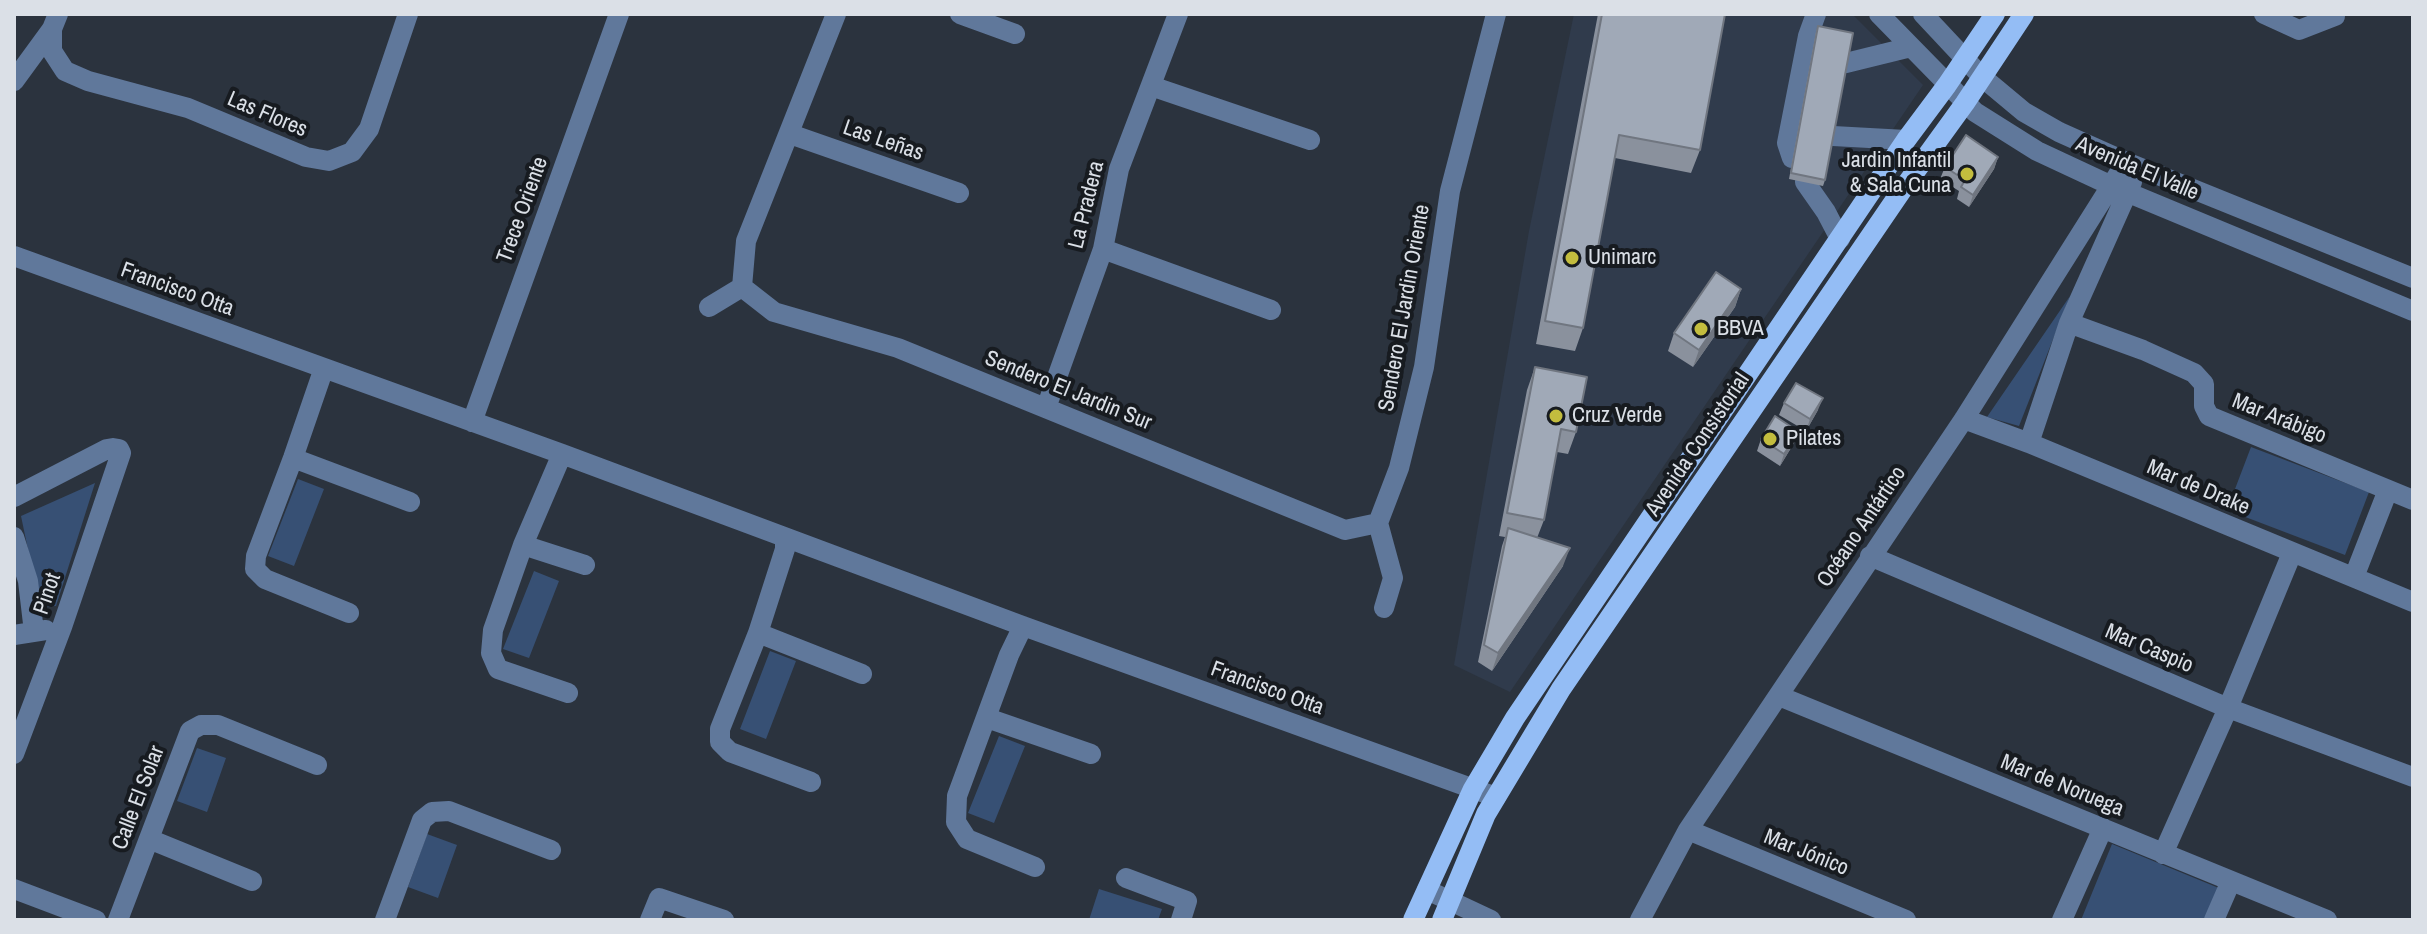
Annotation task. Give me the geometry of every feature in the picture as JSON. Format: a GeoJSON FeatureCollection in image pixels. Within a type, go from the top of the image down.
{"type":"FeatureCollection","features":[{"type":"Feature","properties":{"kind":"main road","name":"Avenida Consistorial"},"geometry":{"type":"LineString","coordinates":[[1413,920],[1473,789],[1515,718],[1906,140],[1995,14]]}},
{"type":"Feature","properties":{"kind":"main road","name":"Avenida Consistorial"},"geometry":{"type":"LineString","coordinates":[[1446,910],[1486,814],[1602,627],[2024,14]]}},
{"type":"Feature","properties":{"kind":"street","name":"Las Flores"},"geometry":{"type":"LineString","coordinates":[[55,21],[52,51],[65,71],[88,81],[188,108],[306,157],[329,161],[352,152],[369,129],[408,14]]}},
{"type":"Feature","properties":{"kind":"street","name":"Trece Oriente"},"geometry":{"type":"LineString","coordinates":[[472,422],[619,14]]}},
{"type":"Feature","properties":{"kind":"street"},"geometry":{"type":"LineString","coordinates":[[709,307],[742,287],[746,241],[836,14]]}},
{"type":"Feature","properties":{"kind":"street"},"geometry":{"type":"LineString","coordinates":[[960,14],[1015,34]]}},
{"type":"Feature","properties":{"kind":"street","name":"La Pradera"},"geometry":{"type":"LineString","coordinates":[[1046,408],[1103,249],[1119,169],[1178,14]]}},
{"type":"Feature","properties":{"kind":"street","name":"Sendero El Jardin Oriente"},"geometry":{"type":"LineString","coordinates":[[1378,523],[1399,468],[1424,367],[1450,191],[1496,14]]}},
{"type":"Feature","properties":{"kind":"street"},"geometry":{"type":"LineString","coordinates":[[1792,158],[1787,143],[1793,133],[1805,74],[1808,36],[1816,14]]}},
{"type":"Feature","properties":{"kind":"street","name":"Avenida El Valle"},"geometry":{"type":"LineString","coordinates":[[1879,14],[1975,112],[2037,151],[2120,189],[2406,308]]}},
{"type":"Feature","properties":{"kind":"street","name":"Avenida El Valle"},"geometry":{"type":"LineString","coordinates":[[1923,14],[1982,77],[2024,112],[2059,132],[2133,165],[2412,272]]}},
{"type":"Feature","properties":{"kind":"street"},"geometry":{"type":"LineString","coordinates":[[2264,14],[2299,30],[2335,14]]}},
{"type":"Feature","properties":{"kind":"street","name":"Las Flores"},"geometry":{"type":"LineString","coordinates":[[14,81],[55,21]]}},
{"type":"Feature","properties":{"kind":"street"},"geometry":{"type":"LineString","coordinates":[[1846,63],[1911,47]]}},
{"type":"Feature","properties":{"kind":"street"},"geometry":{"type":"LineString","coordinates":[[1151,86],[1310,140]]}},
{"type":"Feature","properties":{"kind":"street","name":"Las Leñas"},"geometry":{"type":"LineString","coordinates":[[790,134],[959,193]]}},
{"type":"Feature","properties":{"kind":"street"},"geometry":{"type":"LineString","coordinates":[[1833,136],[1906,140]]}},
{"type":"Feature","properties":{"kind":"street","name":"Océano Antártico"},"geometry":{"type":"LineString","coordinates":[[1640,920],[1688,830],[2120,189],[2133,165]]}},
{"type":"Feature","properties":{"kind":"street"},"geometry":{"type":"LineString","coordinates":[[1805,182],[1840,239]]}},
{"type":"Feature","properties":{"kind":"street","name":"Océano Antártico"},"geometry":{"type":"LineString","coordinates":[[2029,443],[2069,323],[2120,189]]}},
{"type":"Feature","properties":{"kind":"street"},"geometry":{"type":"LineString","coordinates":[[1103,249],[1271,310]]}},
{"type":"Feature","properties":{"kind":"street","name":"Francisco Otta"},"geometry":{"type":"LineString","coordinates":[[14,256],[1496,797]]}},
{"type":"Feature","properties":{"kind":"street"},"geometry":{"type":"LineString","coordinates":[[2406,308],[2412,272]]}},
{"type":"Feature","properties":{"kind":"street","name":"Sendero El Jardin Sur"},"geometry":{"type":"LineString","coordinates":[[742,287],[774,312],[898,348],[1345,530],[1378,523]]}},
{"type":"Feature","properties":{"kind":"street","name":"Mar Arábigo"},"geometry":{"type":"LineString","coordinates":[[2069,323],[2143,350],[2194,373],[2204,384],[2204,406],[2209,416],[2413,500]]}},
{"type":"Feature","properties":{"kind":"street"},"geometry":{"type":"LineString","coordinates":[[324,368],[256,556],[255,569],[265,579],[349,613]]}},
{"type":"Feature","properties":{"kind":"street","name":"Mar de Drake"},"geometry":{"type":"LineString","coordinates":[[1964,419],[2413,602]]}},
{"type":"Feature","properties":{"kind":"street","name":"Pinot"},"geometry":{"type":"LineString","coordinates":[[14,497],[107,449],[119,449],[121,458],[14,754]]}},
{"type":"Feature","properties":{"kind":"street"},"geometry":{"type":"LineString","coordinates":[[562,454],[523,545],[493,630],[491,653],[498,669],[568,693]]}},
{"type":"Feature","properties":{"kind":"street"},"geometry":{"type":"LineString","coordinates":[[293,458],[410,502]]}},
{"type":"Feature","properties":{"kind":"street"},"geometry":{"type":"LineString","coordinates":[[2354,577],[2388,490]]}},
{"type":"Feature","properties":{"kind":"street"},"geometry":{"type":"LineString","coordinates":[[1378,523],[1393,578],[1384,608]]}},
{"type":"Feature","properties":{"kind":"street","name":"Pinot"},"geometry":{"type":"LineString","coordinates":[[14,537],[28,581],[24,634]]}},
{"type":"Feature","properties":{"kind":"street"},"geometry":{"type":"LineString","coordinates":[[785,538],[785,549],[758,633],[720,729],[720,742],[730,752],[811,782]]}},
{"type":"Feature","properties":{"kind":"street"},"geometry":{"type":"LineString","coordinates":[[523,545],[585,565]]}},
{"type":"Feature","properties":{"kind":"street"},"geometry":{"type":"LineString","coordinates":[[2163,854],[2292,553]]}},
{"type":"Feature","properties":{"kind":"street","name":"Mar Caspio"},"geometry":{"type":"LineString","coordinates":[[1870,556],[2228,708],[2413,777]]}},
{"type":"Feature","properties":{"kind":"street"},"geometry":{"type":"LineString","coordinates":[[1023,626],[1009,655],[957,796],[956,822],[967,839],[1035,867]]}},
{"type":"Feature","properties":{"kind":"street"},"geometry":{"type":"LineString","coordinates":[[24,634],[62,627]]}},
{"type":"Feature","properties":{"kind":"street"},"geometry":{"type":"LineString","coordinates":[[758,633],[862,674]]}},
{"type":"Feature","properties":{"kind":"street","name":"Mar de Noruega"},"geometry":{"type":"LineString","coordinates":[[1779,696],[2327,920]]}},
{"type":"Feature","properties":{"kind":"street"},"geometry":{"type":"LineString","coordinates":[[987,718],[1091,754]]}},
{"type":"Feature","properties":{"kind":"street","name":"Calle El Solar"},"geometry":{"type":"LineString","coordinates":[[118,920],[190,731],[201,725],[218,725],[317,765]]}},
{"type":"Feature","properties":{"kind":"street"},"geometry":{"type":"LineString","coordinates":[[385,920],[422,820],[432,812],[449,811],[551,850]]}},
{"type":"Feature","properties":{"kind":"street"},"geometry":{"type":"LineString","coordinates":[[2062,920],[2103,828]]}},
{"type":"Feature","properties":{"kind":"street","name":"Mar Jónico"},"geometry":{"type":"LineString","coordinates":[[1688,830],[1906,920]]}},
{"type":"Feature","properties":{"kind":"street"},"geometry":{"type":"LineString","coordinates":[[149,839],[252,881]]}},
{"type":"Feature","properties":{"kind":"street"},"geometry":{"type":"LineString","coordinates":[[1126,878],[1187,901],[1181,920]]}},
{"type":"Feature","properties":{"kind":"street"},"geometry":{"type":"LineString","coordinates":[[2214,920],[2231,881]]}},
{"type":"Feature","properties":{"kind":"street"},"geometry":{"type":"LineString","coordinates":[[14,889],[96,920]]}},
{"type":"Feature","properties":{"kind":"street"},"geometry":{"type":"LineString","coordinates":[[1427,890],[1446,910],[1491,920]]}},
{"type":"Feature","properties":{"kind":"street"},"geometry":{"type":"LineString","coordinates":[[650,920],[659,898],[724,920]]}},
{"type":"Feature","properties":{"kind":"shaded area"},"geometry":{"type":"Polygon","coordinates":[[[1574,14],[1852,14],[1923,85],[1510,692],[1454,665],[1529,231],[1574,14]]]}},
{"type":"Feature","properties":{"kind":"shaded area"},"geometry":{"type":"Polygon","coordinates":[[[2070,296],[2019,426],[1987,417],[2070,296]]]}},
{"type":"Feature","properties":{"kind":"shaded area"},"geometry":{"type":"Polygon","coordinates":[[[2251,447],[2369,492],[2345,555],[2227,510],[2251,447]]]}},
{"type":"Feature","properties":{"kind":"shaded area"},"geometry":{"type":"Polygon","coordinates":[[[298,479],[324,489],[294,566],[268,556],[298,479]]]}},
{"type":"Feature","properties":{"kind":"shaded area"},"geometry":{"type":"Polygon","coordinates":[[[95,483],[56,606],[40,607],[21,516],[95,483]]]}},
{"type":"Feature","properties":{"kind":"shaded area"},"geometry":{"type":"Polygon","coordinates":[[[534,571],[559,581],[529,658],[503,649],[534,571]]]}},
{"type":"Feature","properties":{"kind":"shaded area"},"geometry":{"type":"Polygon","coordinates":[[[770,651],[796,661],[766,739],[740,729],[770,651]]]}},
{"type":"Feature","properties":{"kind":"shaded area"},"geometry":{"type":"Polygon","coordinates":[[[999,736],[1025,746],[994,823],[968,813],[999,736]]]}},
{"type":"Feature","properties":{"kind":"shaded area"},"geometry":{"type":"Polygon","coordinates":[[[197,748],[226,758],[207,812],[177,801],[197,748]]]}},
{"type":"Feature","properties":{"kind":"shaded area"},"geometry":{"type":"Polygon","coordinates":[[[427,834],[457,845],[438,898],[408,887],[427,834]]]}},
{"type":"Feature","properties":{"kind":"shaded area"},"geometry":{"type":"Polygon","coordinates":[[[2112,844],[2226,891],[2212,920],[2081,920],[2112,844]]]}},
{"type":"Feature","properties":{"kind":"shaded area"},"geometry":{"type":"Polygon","coordinates":[[[1099,889],[1162,909],[1158,920],[1089,920],[1099,889]]]}},
{"type":"Feature","properties":{"kind":"building","name":"Unimarc"},"geometry":{"type":"Polygon","coordinates":[[[1602,14],[1725,14],[1700,150],[1619,135],[1583,328],[1545,321],[1602,14]]]}},
{"type":"Feature","properties":{"kind":"building"},"geometry":{"type":"Polygon","coordinates":[[[1818,26],[1853,33],[1825,180],[1791,173],[1818,26]]]}},
{"type":"Feature","properties":{"kind":"building","name":"Jardin Infantil & Sala Cuna"},"geometry":{"type":"Polygon","coordinates":[[[1966,135],[1998,157],[1973,195],[1961,187],[1965,180],[1945,167],[1966,135]]]}},
{"type":"Feature","properties":{"kind":"building","name":"BBVA"},"geometry":{"type":"Polygon","coordinates":[[[1716,272],[1741,289],[1699,350],[1674,333],[1716,272]]]}},
{"type":"Feature","properties":{"kind":"building"},"geometry":{"type":"Polygon","coordinates":[[[1535,367],[1587,377],[1576,432],[1561,429],[1544,520],[1507,513],[1535,367]]]}},
{"type":"Feature","properties":{"kind":"building"},"geometry":{"type":"Polygon","coordinates":[[[1796,383],[1823,398],[1810,419],[1784,403],[1796,383]]]}},
{"type":"Feature","properties":{"kind":"building"},"geometry":{"type":"Polygon","coordinates":[[[1775,416],[1799,432],[1784,454],[1761,439],[1775,416]]]}},
{"type":"Feature","properties":{"kind":"building"},"geometry":{"type":"Polygon","coordinates":[[[1508,528],[1570,548],[1498,653],[1484,645],[1508,528]]]}},
{"type":"Feature","properties":{"kind":"place","name":"Jardin Infantil & Sala Cuna"},"geometry":{"type":"Point","coordinates":[1967,174]}},
{"type":"Feature","properties":{"kind":"place","name":"Unimarc"},"geometry":{"type":"Point","coordinates":[1572,258]}},
{"type":"Feature","properties":{"kind":"place","name":"BBVA"},"geometry":{"type":"Point","coordinates":[1701,329]}},
{"type":"Feature","properties":{"kind":"place","name":"Cruz Verde"},"geometry":{"type":"Point","coordinates":[1556,416]}},
{"type":"Feature","properties":{"kind":"place","name":"Pilates"},"geometry":{"type":"Point","coordinates":[1770,439]}}]}
